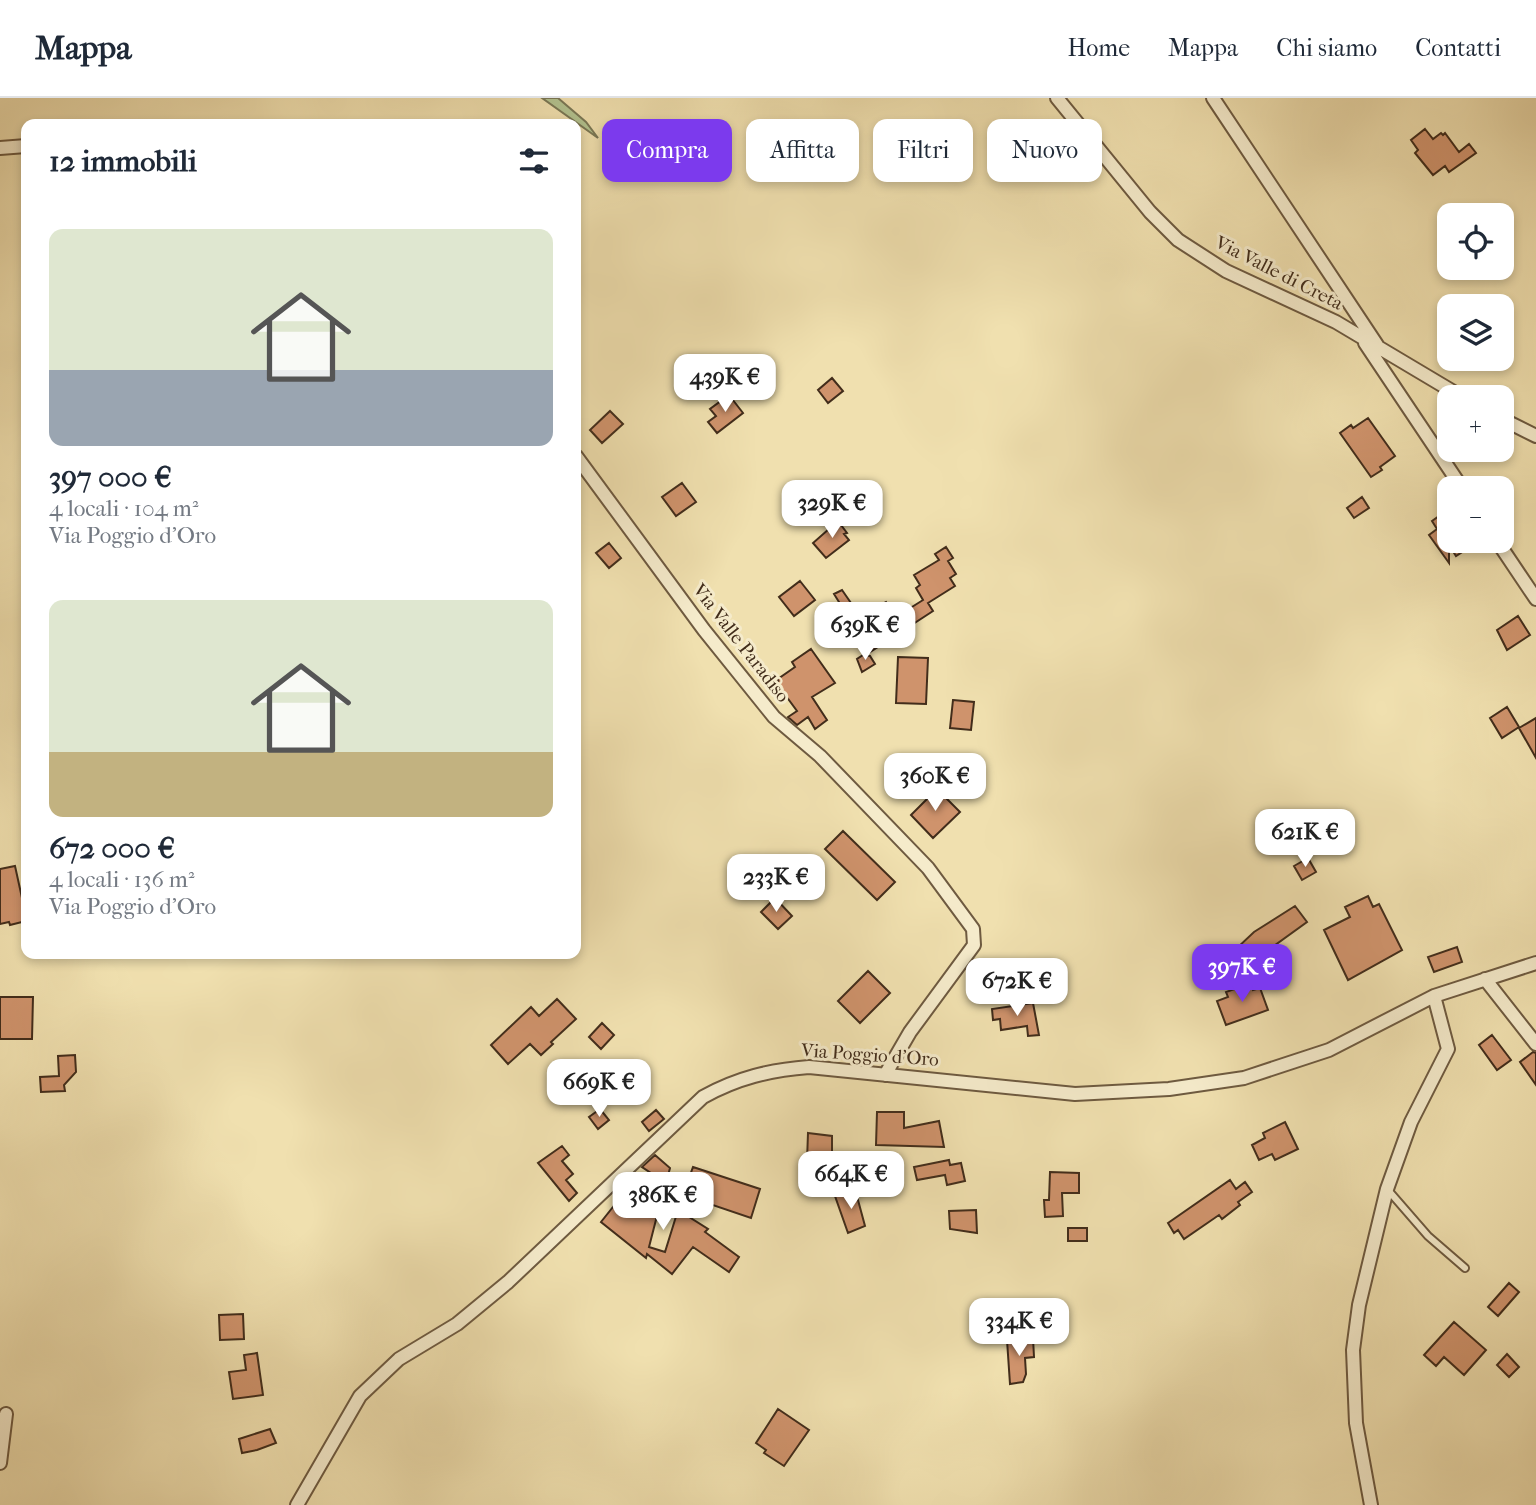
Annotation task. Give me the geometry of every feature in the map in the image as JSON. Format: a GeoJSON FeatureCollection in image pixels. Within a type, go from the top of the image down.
{"type":"FeatureCollection","features":[{"type":"Feature","properties":{"kind":"street","name":"Via Valle di Creta"},"geometry":{"type":"LineString","coordinates":[[1057,98],[1150,212],[1178,240],[1226,271],[1335,322],[1441,385]]}},
{"type":"Feature","properties":{"kind":"street","name":"Via Valle di Creta"},"geometry":{"type":"LineString","coordinates":[[1213,98],[1379,349]]}},
{"type":"Feature","properties":{"kind":"street"},"geometry":{"type":"LineString","coordinates":[[0,148],[21,146]]}},
{"type":"Feature","properties":{"kind":"street"},"geometry":{"type":"LineString","coordinates":[[1363,339],[1454,476]]}},
{"type":"Feature","properties":{"kind":"street"},"geometry":{"type":"LineString","coordinates":[[1514,425],[1536,436]]}},
{"type":"Feature","properties":{"kind":"street","name":"Via Valle Paradiso"},"geometry":{"type":"LineString","coordinates":[[581,463],[704,631],[774,717],[820,756],[929,868],[973,929],[974,945],[910,1032],[885,1074]]}},
{"type":"Feature","properties":{"kind":"street"},"geometry":{"type":"LineString","coordinates":[[1505,553],[1536,599]]}},
{"type":"Feature","properties":{"kind":"street","name":"Via Poggio d'Oro"},"geometry":{"type":"LineString","coordinates":[[297,1505],[360,1396],[399,1359],[457,1324],[508,1282],[703,1097],[723,1085],[772,1070],[809,1067],[1075,1094],[1169,1089],[1244,1078],[1329,1051],[1434,996],[1536,963]]}},
{"type":"Feature","properties":{"kind":"street"},"geometry":{"type":"LineString","coordinates":[[1485,979],[1536,1044]]}},
{"type":"Feature","properties":{"kind":"street"},"geometry":{"type":"LineString","coordinates":[[1371,1505],[1356,1423],[1353,1350],[1359,1305],[1387,1189],[1411,1122],[1448,1049],[1434,996]]}},
{"type":"Feature","properties":{"kind":"street"},"geometry":{"type":"LineString","coordinates":[[0,1463],[6,1414]]}},
{"type":"Feature","properties":{"kind":"lane"},"geometry":{"type":"LineString","coordinates":[[1387,1189],[1428,1236],[1465,1268]]}},
{"type":"Feature","properties":{"kind":"green space"},"geometry":{"type":"Polygon","coordinates":[[[542,98],[558,98],[586,122],[598,138],[581,126],[581,119],[571,119],[542,98]]]}},
{"type":"Feature","properties":{"kind":"building"},"geometry":{"type":"Polygon","coordinates":[[[1425,129],[1433,139],[1445,133],[1459,152],[1469,144],[1476,153],[1449,172],[1445,166],[1433,175],[1415,153],[1418,150],[1411,140],[1425,129]]]}},
{"type":"Feature","properties":{"kind":"building"},"geometry":{"type":"Polygon","coordinates":[[[832,378],[843,391],[828,403],[818,390],[832,378]]]}},
{"type":"Feature","properties":{"kind":"building"},"geometry":{"type":"Polygon","coordinates":[[[729,395],[743,413],[717,433],[708,422],[716,416],[710,409],[729,395]]]}},
{"type":"Feature","properties":{"kind":"building"},"geometry":{"type":"Polygon","coordinates":[[[610,411],[623,424],[602,443],[590,430],[610,411]]]}},
{"type":"Feature","properties":{"kind":"building"},"geometry":{"type":"Polygon","coordinates":[[[1368,418],[1395,456],[1371,477],[1340,433],[1368,418]]]}},
{"type":"Feature","properties":{"kind":"building"},"geometry":{"type":"Polygon","coordinates":[[[682,483],[696,502],[676,516],[662,497],[682,483]]]}},
{"type":"Feature","properties":{"kind":"building"},"geometry":{"type":"Polygon","coordinates":[[[1362,497],[1369,508],[1354,518],[1347,508],[1362,497]]]}},
{"type":"Feature","properties":{"kind":"building"},"geometry":{"type":"Polygon","coordinates":[[[838,521],[849,540],[826,558],[813,543],[838,521]]]}},
{"type":"Feature","properties":{"kind":"building"},"geometry":{"type":"Polygon","coordinates":[[[1437,529],[1437,546],[1429,535],[1437,529]]]}},
{"type":"Feature","properties":{"kind":"building"},"geometry":{"type":"Polygon","coordinates":[[[609,543],[621,558],[609,568],[596,553],[609,543]]]}},
{"type":"Feature","properties":{"kind":"building"},"geometry":{"type":"Polygon","coordinates":[[[946,547],[953,558],[948,561],[956,574],[950,578],[955,586],[928,603],[933,611],[870,652],[834,594],[842,590],[860,616],[886,602],[896,617],[923,600],[916,588],[920,585],[914,575],[939,560],[935,554],[946,547]]]}},
{"type":"Feature","properties":{"kind":"building"},"geometry":{"type":"Polygon","coordinates":[[[1442,553],[1449,553],[1449,563],[1442,553]]]}},
{"type":"Feature","properties":{"kind":"building"},"geometry":{"type":"Polygon","coordinates":[[[800,581],[815,600],[794,616],[779,597],[800,581]]]}},
{"type":"Feature","properties":{"kind":"building"},"geometry":{"type":"Polygon","coordinates":[[[1518,616],[1530,635],[1507,650],[1497,630],[1518,616]]]}},
{"type":"Feature","properties":{"kind":"building"},"geometry":{"type":"Polygon","coordinates":[[[811,649],[835,683],[812,697],[827,720],[815,729],[808,717],[797,725],[788,717],[797,711],[775,681],[795,667],[792,662],[811,649]]]}},
{"type":"Feature","properties":{"kind":"building"},"geometry":{"type":"Polygon","coordinates":[[[863,655],[870,656],[875,664],[862,672],[857,659],[863,655]]]}},
{"type":"Feature","properties":{"kind":"building"},"geometry":{"type":"Polygon","coordinates":[[[898,657],[928,658],[926,704],[896,703],[898,657]]]}},
{"type":"Feature","properties":{"kind":"building"},"geometry":{"type":"Polygon","coordinates":[[[953,700],[974,702],[971,730],[950,728],[953,700]]]}},
{"type":"Feature","properties":{"kind":"building"},"geometry":{"type":"Polygon","coordinates":[[[1507,707],[1519,727],[1502,738],[1490,718],[1507,707]]]}},
{"type":"Feature","properties":{"kind":"building"},"geometry":{"type":"Polygon","coordinates":[[[1536,718],[1536,758],[1519,728],[1536,718]]]}},
{"type":"Feature","properties":{"kind":"building"},"geometry":{"type":"Polygon","coordinates":[[[937,789],[960,812],[933,838],[911,815],[937,789]]]}},
{"type":"Feature","properties":{"kind":"building"},"geometry":{"type":"Polygon","coordinates":[[[843,831],[895,882],[877,900],[825,849],[843,831]]]}},
{"type":"Feature","properties":{"kind":"building"},"geometry":{"type":"Polygon","coordinates":[[[1308,858],[1316,872],[1302,880],[1294,866],[1308,858]]]}},
{"type":"Feature","properties":{"kind":"building"},"geometry":{"type":"Polygon","coordinates":[[[15,866],[21,893],[21,922],[0,924],[0,869],[15,866]]]}},
{"type":"Feature","properties":{"kind":"building"},"geometry":{"type":"Polygon","coordinates":[[[1368,896],[1373,907],[1379,904],[1402,950],[1348,980],[1324,930],[1350,917],[1345,907],[1368,896]]]}},
{"type":"Feature","properties":{"kind":"building"},"geometry":{"type":"Polygon","coordinates":[[[775,898],[792,916],[778,929],[761,912],[775,898]]]}},
{"type":"Feature","properties":{"kind":"building"},"geometry":{"type":"Polygon","coordinates":[[[1295,906],[1307,922],[1249,964],[1237,948],[1254,932],[1295,906]]]}},
{"type":"Feature","properties":{"kind":"building"},"geometry":{"type":"Polygon","coordinates":[[[1457,947],[1462,962],[1434,972],[1428,957],[1457,947]]]}},
{"type":"Feature","properties":{"kind":"building"},"geometry":{"type":"Polygon","coordinates":[[[868,971],[890,993],[860,1023],[838,1001],[868,971]]]}},
{"type":"Feature","properties":{"kind":"building"},"geometry":{"type":"Polygon","coordinates":[[[1251,983],[1253,990],[1260,988],[1268,1010],[1226,1025],[1217,1001],[1228,997],[1226,992],[1251,983]]]}},
{"type":"Feature","properties":{"kind":"building"},"geometry":{"type":"Polygon","coordinates":[[[0,997],[33,997],[32,1039],[0,1039],[0,997]]]}},
{"type":"Feature","properties":{"kind":"building"},"geometry":{"type":"Polygon","coordinates":[[[557,999],[576,1019],[541,1055],[530,1044],[508,1064],[491,1045],[531,1007],[539,1016],[557,999]]]}},
{"type":"Feature","properties":{"kind":"building"},"geometry":{"type":"Polygon","coordinates":[[[1033,1003],[1039,1035],[1028,1036],[1027,1026],[1001,1030],[1000,1019],[993,1020],[992,1009],[1033,1003]]]}},
{"type":"Feature","properties":{"kind":"building"},"geometry":{"type":"Polygon","coordinates":[[[602,1023],[614,1035],[601,1049],[589,1037],[602,1023]]]}},
{"type":"Feature","properties":{"kind":"building"},"geometry":{"type":"Polygon","coordinates":[[[1492,1035],[1511,1060],[1497,1070],[1479,1045],[1492,1035]]]}},
{"type":"Feature","properties":{"kind":"building"},"geometry":{"type":"Polygon","coordinates":[[[1533,1052],[1536,1053],[1536,1085],[1520,1062],[1533,1052]]]}},
{"type":"Feature","properties":{"kind":"building"},"geometry":{"type":"Polygon","coordinates":[[[75,1055],[76,1072],[64,1085],[65,1091],[41,1092],[40,1077],[59,1076],[58,1056],[75,1055]]]}},
{"type":"Feature","properties":{"kind":"building"},"geometry":{"type":"Polygon","coordinates":[[[600,1109],[609,1120],[598,1129],[589,1117],[600,1109]]]}},
{"type":"Feature","properties":{"kind":"building"},"geometry":{"type":"Polygon","coordinates":[[[656,1110],[664,1119],[649,1131],[642,1122],[656,1110]]]}},
{"type":"Feature","properties":{"kind":"building"},"geometry":{"type":"Polygon","coordinates":[[[877,1112],[904,1112],[904,1128],[939,1121],[944,1147],[876,1145],[877,1112]]]}},
{"type":"Feature","properties":{"kind":"building"},"geometry":{"type":"Polygon","coordinates":[[[1285,1122],[1298,1149],[1275,1160],[1272,1154],[1259,1160],[1252,1145],[1265,1138],[1263,1133],[1285,1122]]]}},
{"type":"Feature","properties":{"kind":"building"},"geometry":{"type":"Polygon","coordinates":[[[808,1133],[832,1136],[832,1164],[807,1161],[808,1133]]]}},
{"type":"Feature","properties":{"kind":"building"},"geometry":{"type":"Polygon","coordinates":[[[562,1146],[569,1155],[562,1161],[573,1174],[566,1180],[577,1193],[569,1201],[538,1163],[562,1146]]]}},
{"type":"Feature","properties":{"kind":"building"},"geometry":{"type":"Polygon","coordinates":[[[655,1155],[670,1168],[666,1183],[642,1167],[655,1155]]]}},
{"type":"Feature","properties":{"kind":"building"},"geometry":{"type":"Polygon","coordinates":[[[949,1160],[950,1165],[961,1163],[965,1181],[947,1185],[945,1175],[917,1180],[914,1167],[949,1160]]]}},
{"type":"Feature","properties":{"kind":"building"},"geometry":{"type":"Polygon","coordinates":[[[693,1167],[760,1189],[751,1218],[683,1195],[693,1167]]]}},
{"type":"Feature","properties":{"kind":"building"},"geometry":{"type":"Polygon","coordinates":[[[1050,1172],[1079,1173],[1079,1193],[1062,1193],[1063,1216],[1045,1217],[1044,1200],[1049,1200],[1050,1172]]]}},
{"type":"Feature","properties":{"kind":"building"},"geometry":{"type":"Polygon","coordinates":[[[1230,1180],[1236,1189],[1245,1182],[1252,1192],[1222,1219],[1219,1215],[1184,1239],[1178,1230],[1174,1233],[1168,1223],[1230,1180]]]}},
{"type":"Feature","properties":{"kind":"building"},"geometry":{"type":"Polygon","coordinates":[[[633,1182],[660,1204],[649,1247],[665,1252],[678,1210],[708,1229],[705,1232],[739,1257],[729,1272],[693,1247],[672,1274],[647,1254],[646,1258],[601,1222],[633,1182]]]}},
{"type":"Feature","properties":{"kind":"building"},"geometry":{"type":"Polygon","coordinates":[[[855,1189],[865,1226],[848,1233],[835,1196],[855,1189]]]}},
{"type":"Feature","properties":{"kind":"building"},"geometry":{"type":"Polygon","coordinates":[[[976,1210],[977,1233],[950,1229],[949,1211],[976,1210]]]}},
{"type":"Feature","properties":{"kind":"building"},"geometry":{"type":"Polygon","coordinates":[[[1068,1228],[1087,1228],[1087,1241],[1068,1241],[1068,1228]]]}},
{"type":"Feature","properties":{"kind":"building"},"geometry":{"type":"Polygon","coordinates":[[[1509,1283],[1519,1292],[1498,1316],[1488,1307],[1509,1283]]]}},
{"type":"Feature","properties":{"kind":"building"},"geometry":{"type":"Polygon","coordinates":[[[243,1314],[244,1339],[220,1340],[219,1315],[243,1314]]]}},
{"type":"Feature","properties":{"kind":"building"},"geometry":{"type":"Polygon","coordinates":[[[1454,1322],[1486,1350],[1464,1375],[1444,1357],[1436,1366],[1424,1355],[1454,1322]]]}},
{"type":"Feature","properties":{"kind":"building"},"geometry":{"type":"Polygon","coordinates":[[[1033,1338],[1034,1357],[1025,1358],[1026,1374],[1023,1382],[1010,1384],[1007,1340],[1033,1338]]]}},
{"type":"Feature","properties":{"kind":"building"},"geometry":{"type":"Polygon","coordinates":[[[257,1353],[263,1395],[233,1399],[229,1372],[246,1370],[244,1355],[257,1353]]]}},
{"type":"Feature","properties":{"kind":"building"},"geometry":{"type":"Polygon","coordinates":[[[1507,1354],[1519,1367],[1509,1377],[1497,1365],[1507,1354]]]}},
{"type":"Feature","properties":{"kind":"building"},"geometry":{"type":"Polygon","coordinates":[[[778,1409],[809,1430],[784,1466],[764,1453],[766,1450],[756,1443],[778,1409]]]}},
{"type":"Feature","properties":{"kind":"building"},"geometry":{"type":"Polygon","coordinates":[[[270,1429],[276,1443],[242,1453],[239,1439],[270,1429]]]}}]}
